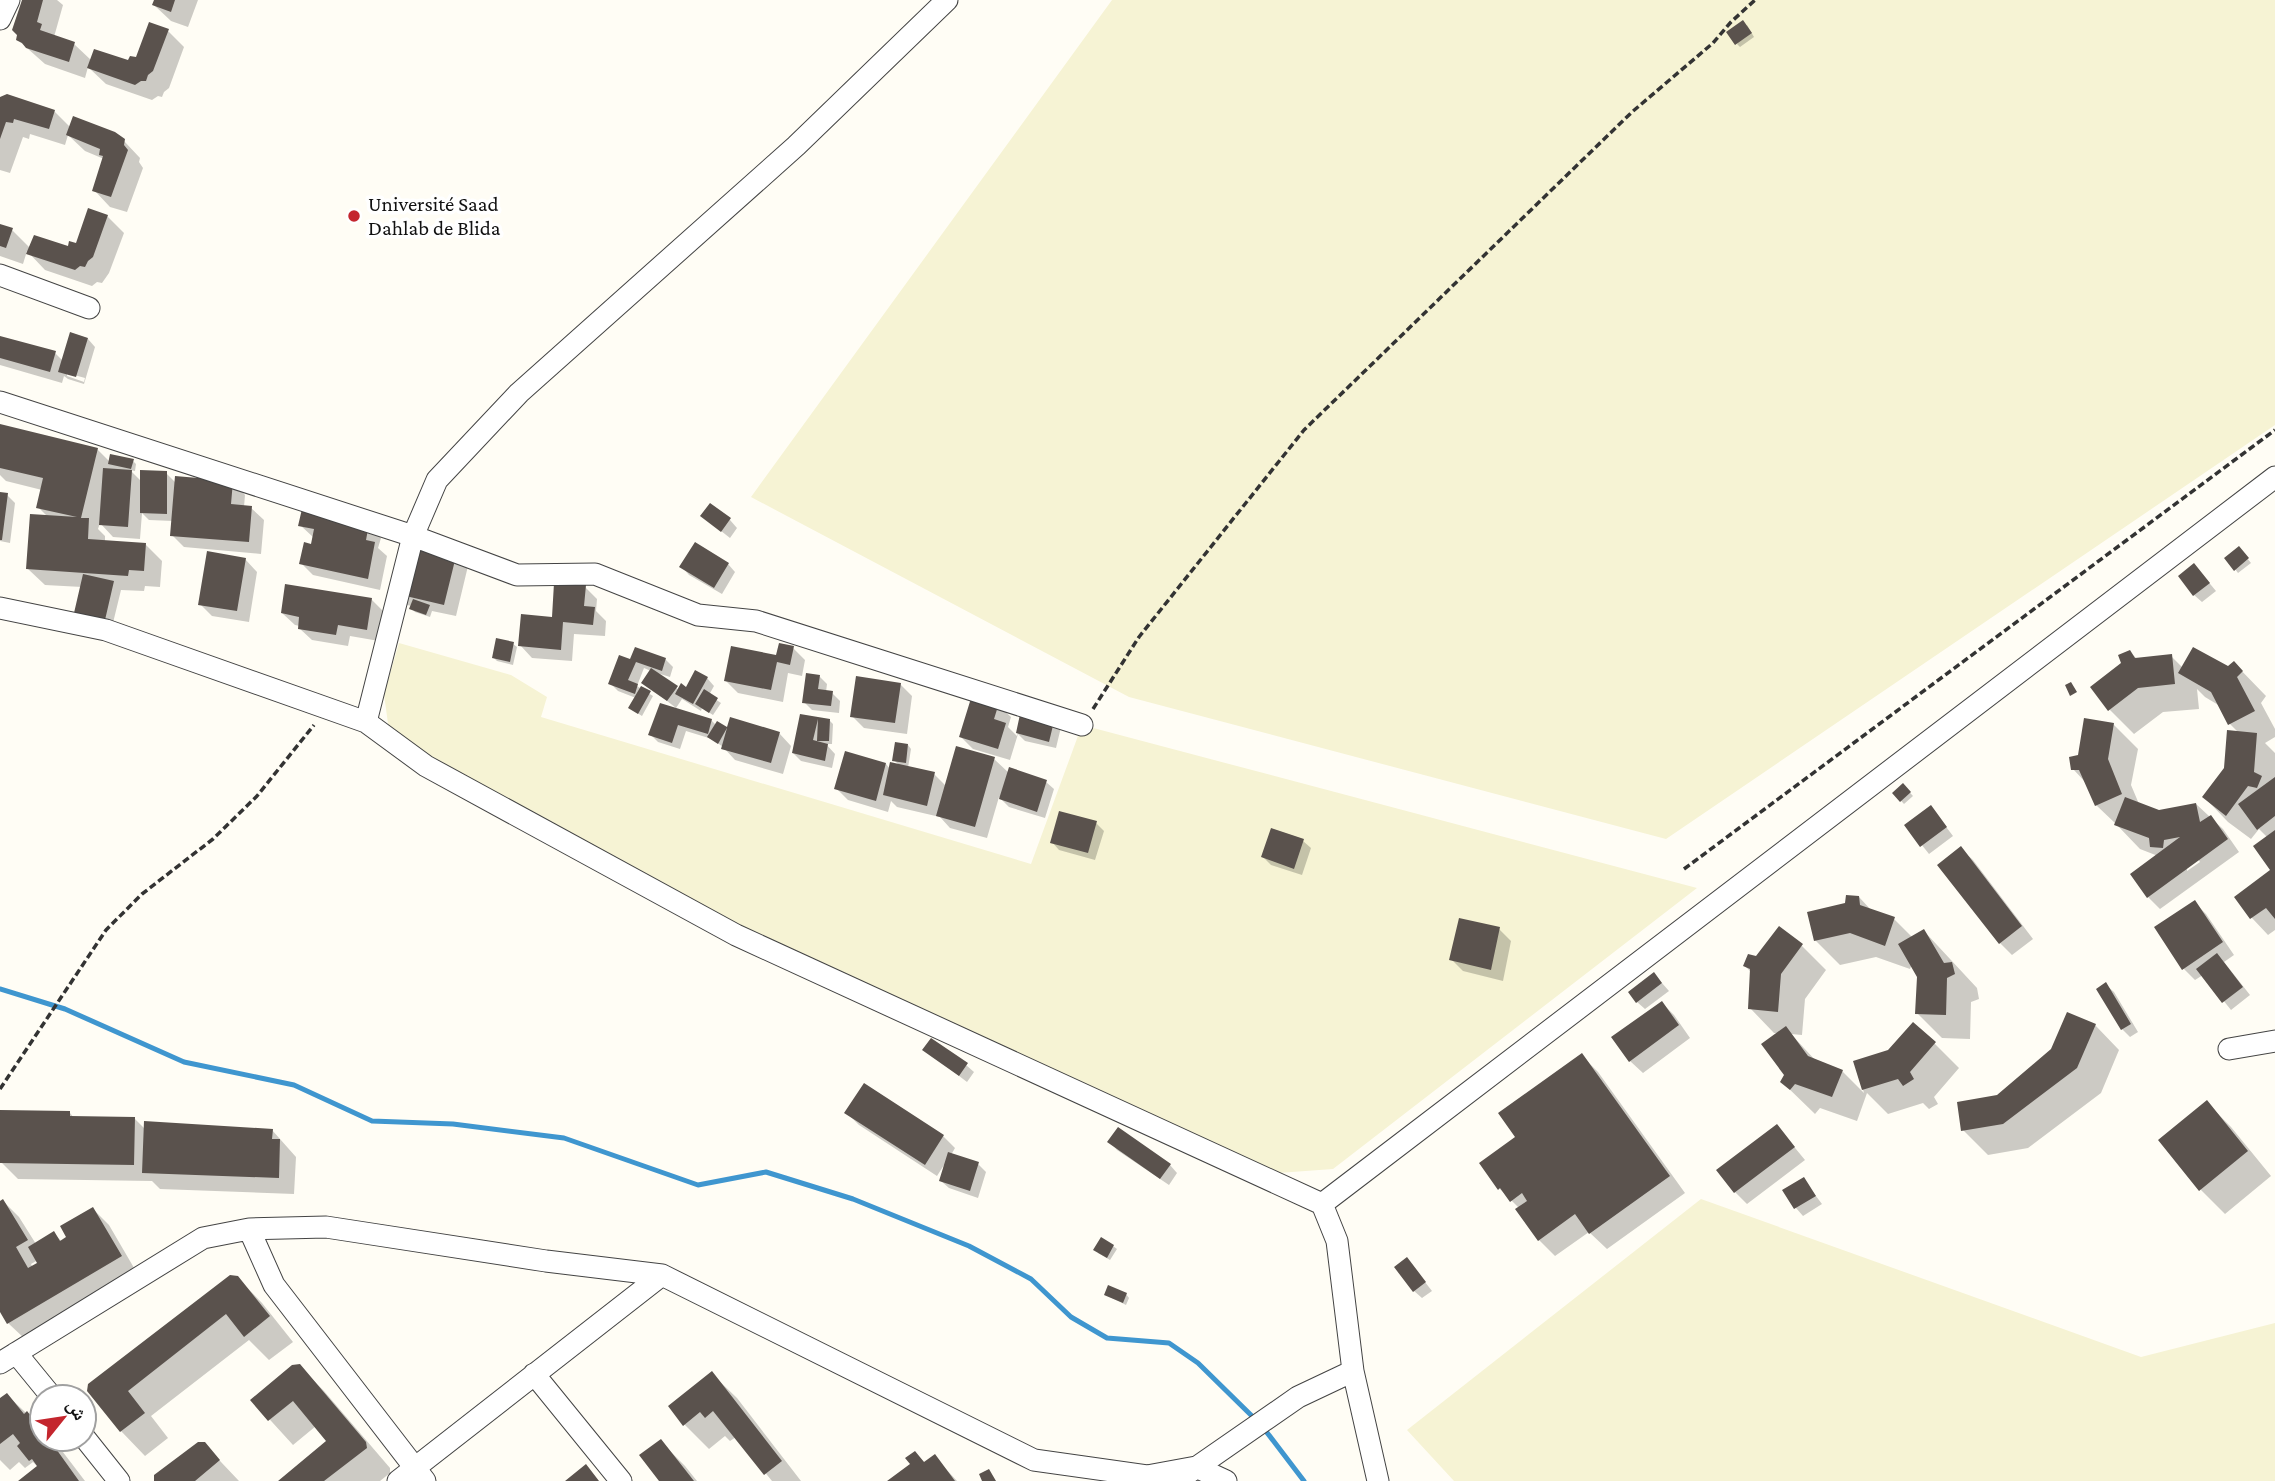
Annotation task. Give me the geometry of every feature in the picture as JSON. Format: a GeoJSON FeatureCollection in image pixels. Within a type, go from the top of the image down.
{"type":"FeatureCollection","features":[{"type":"Feature","properties":{"kind":"street"},"geometry":{"type":"LineString","coordinates":[[0,19],[9,0]]}},
{"type":"Feature","properties":{"kind":"street"},"geometry":{"type":"LineString","coordinates":[[366,722],[413,536],[437,480],[519,393],[796,146],[947,0]]}},
{"type":"Feature","properties":{"kind":"street"},"geometry":{"type":"LineString","coordinates":[[0,275],[89,308]]}},
{"type":"Feature","properties":{"kind":"street"},"geometry":{"type":"LineString","coordinates":[[0,402],[413,536],[517,575],[595,574],[698,615],[756,621],[1082,725]]}},
{"type":"Feature","properties":{"kind":"street"},"geometry":{"type":"LineString","coordinates":[[1322,1204],[2275,477]]}},
{"type":"Feature","properties":{"kind":"street"},"geometry":{"type":"LineString","coordinates":[[0,608],[106,630],[366,722],[426,765],[736,934],[1322,1204],[1337,1241],[1353,1370],[1378,1481]]}},
{"type":"Feature","properties":{"kind":"street"},"geometry":{"type":"LineString","coordinates":[[2229,1049],[2275,1041]]}},
{"type":"Feature","properties":{"kind":"street"},"geometry":{"type":"LineString","coordinates":[[36,1383],[8,1358],[203,1238],[248,1229],[326,1227],[546,1261],[662,1275],[1034,1460],[1147,1476],[1196,1467],[1226,1481]]}},
{"type":"Feature","properties":{"kind":"street"},"geometry":{"type":"LineString","coordinates":[[248,1229],[274,1286],[413,1477],[534,1374],[662,1275]]}},
{"type":"Feature","properties":{"kind":"street"},"geometry":{"type":"LineString","coordinates":[[1176,1481],[1298,1397],[1353,1370]]}},
{"type":"Feature","properties":{"kind":"street"},"geometry":{"type":"LineString","coordinates":[[534,1374],[621,1481]]}},
{"type":"Feature","properties":{"kind":"street"},"geometry":{"type":"LineString","coordinates":[[97,1453],[119,1481]]}},
{"type":"Feature","properties":{"kind":"path"},"geometry":{"type":"LineString","coordinates":[[1082,725],[1139,637],[1304,430],[1632,112],[1713,43],[1755,0]]}},
{"type":"Feature","properties":{"kind":"path"},"geometry":{"type":"LineString","coordinates":[[1684,869],[2275,430]]}},
{"type":"Feature","properties":{"kind":"path"},"geometry":{"type":"LineString","coordinates":[[0,1089],[106,930],[142,894],[213,839],[257,796],[327,708]]}},
{"type":"Feature","properties":{"kind":"shaded area"},"geometry":{"type":"Polygon","coordinates":[[[1112,0],[2275,0],[2275,425],[1666,839],[1129,697],[751,497],[1112,0]]]}},
{"type":"Feature","properties":{"kind":"shaded area"},"geometry":{"type":"Polygon","coordinates":[[[399,643],[511,675],[547,697],[541,717],[1031,864],[1082,725],[1697,888],[1333,1169],[1278,1173],[726,921],[426,757],[389,731],[384,694],[399,643]]]}},
{"type":"Feature","properties":{"kind":"shaded area"},"geometry":{"type":"Polygon","coordinates":[[[1701,1199],[2141,1357],[2275,1323],[2275,1481],[1454,1481],[1407,1430],[1701,1199]]]}},
{"type":"Feature","properties":{"kind":"building"},"geometry":{"type":"Polygon","coordinates":[[[22,0],[43,0],[37,22],[42,24],[40,30],[75,42],[69,62],[26,48],[16,40],[17,35],[12,30],[22,0]]]}},
{"type":"Feature","properties":{"kind":"building"},"geometry":{"type":"Polygon","coordinates":[[[154,0],[175,0],[171,12],[152,5],[154,0]]]}},
{"type":"Feature","properties":{"kind":"building"},"geometry":{"type":"Polygon","coordinates":[[[1743,20],[1752,33],[1735,45],[1726,32],[1743,20]]]}},
{"type":"Feature","properties":{"kind":"building"},"geometry":{"type":"Polygon","coordinates":[[[149,22],[169,29],[153,71],[146,81],[135,85],[87,68],[94,49],[128,60],[130,56],[136,57],[149,22]]]}},
{"type":"Feature","properties":{"kind":"building"},"geometry":{"type":"Polygon","coordinates":[[[7,94],[55,110],[49,129],[14,119],[13,123],[6,122],[0,139],[0,97],[7,94]]]}},
{"type":"Feature","properties":{"kind":"building"},"geometry":{"type":"Polygon","coordinates":[[[73,116],[115,132],[125,139],[124,145],[128,150],[111,197],[92,191],[103,156],[99,155],[100,149],[66,135],[73,116]]]}},
{"type":"Feature","properties":{"kind":"building"},"geometry":{"type":"Polygon","coordinates":[[[88,208],[108,215],[93,257],[85,267],[80,266],[75,270],[26,254],[34,235],[68,246],[69,241],[76,243],[88,208]]]}},
{"type":"Feature","properties":{"kind":"building"},"geometry":{"type":"Polygon","coordinates":[[[0,224],[13,228],[6,248],[0,246],[0,224]]]}},
{"type":"Feature","properties":{"kind":"building"},"geometry":{"type":"Polygon","coordinates":[[[70,332],[88,338],[76,377],[58,372],[70,332]]]}},
{"type":"Feature","properties":{"kind":"building"},"geometry":{"type":"Polygon","coordinates":[[[0,336],[56,351],[50,372],[0,358],[0,336]]]}},
{"type":"Feature","properties":{"kind":"building"},"geometry":{"type":"Polygon","coordinates":[[[0,424],[98,448],[81,518],[89,518],[88,539],[146,543],[144,571],[129,570],[128,576],[26,569],[30,514],[77,517],[36,508],[43,478],[0,468],[0,424]]]}},
{"type":"Feature","properties":{"kind":"building"},"geometry":{"type":"Polygon","coordinates":[[[110,454],[134,459],[131,469],[108,464],[110,454]]]}},
{"type":"Feature","properties":{"kind":"building"},"geometry":{"type":"Polygon","coordinates":[[[103,468],[132,470],[128,527],[99,525],[103,468]]]}},
{"type":"Feature","properties":{"kind":"building"},"geometry":{"type":"Polygon","coordinates":[[[140,470],[167,471],[167,514],[140,513],[140,470]]]}},
{"type":"Feature","properties":{"kind":"building"},"geometry":{"type":"Polygon","coordinates":[[[175,476],[233,481],[231,504],[252,506],[249,542],[170,536],[175,476]]]}},
{"type":"Feature","properties":{"kind":"building"},"geometry":{"type":"Polygon","coordinates":[[[0,492],[8,493],[2,540],[0,540],[0,492]]]}},
{"type":"Feature","properties":{"kind":"building"},"geometry":{"type":"Polygon","coordinates":[[[710,503],[731,518],[721,532],[700,516],[710,503]]]}},
{"type":"Feature","properties":{"kind":"building"},"geometry":{"type":"Polygon","coordinates":[[[302,509],[369,524],[366,540],[375,542],[368,579],[299,564],[304,542],[311,544],[314,529],[298,526],[302,509]]]}},
{"type":"Feature","properties":{"kind":"building"},"geometry":{"type":"Polygon","coordinates":[[[405,540],[457,552],[444,605],[393,593],[405,540]]]}},
{"type":"Feature","properties":{"kind":"building"},"geometry":{"type":"Polygon","coordinates":[[[695,542],[729,563],[714,588],[679,567],[695,542]]]}},
{"type":"Feature","properties":{"kind":"building"},"geometry":{"type":"Polygon","coordinates":[[[2239,546],[2249,558],[2234,571],[2224,558],[2239,546]]]}},
{"type":"Feature","properties":{"kind":"building"},"geometry":{"type":"Polygon","coordinates":[[[207,551],[246,558],[237,611],[198,605],[207,551]]]}},
{"type":"Feature","properties":{"kind":"building"},"geometry":{"type":"Polygon","coordinates":[[[2194,563],[2210,583],[2193,596],[2178,576],[2194,563]]]}},
{"type":"Feature","properties":{"kind":"building"},"geometry":{"type":"Polygon","coordinates":[[[83,574],[114,581],[105,620],[74,613],[83,574]]]}},
{"type":"Feature","properties":{"kind":"building"},"geometry":{"type":"Polygon","coordinates":[[[554,583],[586,585],[584,606],[595,607],[593,625],[563,622],[561,650],[518,646],[521,614],[552,617],[554,583]]]}},
{"type":"Feature","properties":{"kind":"building"},"geometry":{"type":"Polygon","coordinates":[[[285,584],[372,598],[367,630],[338,625],[336,635],[298,629],[299,617],[281,613],[285,584]]]}},
{"type":"Feature","properties":{"kind":"building"},"geometry":{"type":"Polygon","coordinates":[[[413,599],[430,605],[426,615],[409,609],[413,599]]]}},
{"type":"Feature","properties":{"kind":"building"},"geometry":{"type":"Polygon","coordinates":[[[496,638],[514,642],[510,662],[492,658],[496,638]]]}},
{"type":"Feature","properties":{"kind":"building"},"geometry":{"type":"Polygon","coordinates":[[[779,643],[794,646],[790,665],[777,662],[771,690],[724,681],[731,646],[776,655],[779,643]]]}},
{"type":"Feature","properties":{"kind":"building"},"geometry":{"type":"Polygon","coordinates":[[[635,647],[666,658],[662,671],[636,662],[628,680],[638,684],[635,694],[608,684],[619,655],[630,659],[635,647]]]}},
{"type":"Feature","properties":{"kind":"building"},"geometry":{"type":"Polygon","coordinates":[[[2193,647],[2228,666],[2234,661],[2243,671],[2237,677],[2255,711],[2228,725],[2211,692],[2178,673],[2193,647]]]}},
{"type":"Feature","properties":{"kind":"building"},"geometry":{"type":"Polygon","coordinates":[[[2130,650],[2135,658],[2172,654],[2175,684],[2138,688],[2108,711],[2090,687],[2121,663],[2118,655],[2130,650]]]}},
{"type":"Feature","properties":{"kind":"building"},"geometry":{"type":"Polygon","coordinates":[[[651,668],[678,686],[667,701],[641,683],[651,668]]]}},
{"type":"Feature","properties":{"kind":"building"},"geometry":{"type":"Polygon","coordinates":[[[695,670],[708,677],[693,704],[675,694],[681,683],[686,687],[695,670]]]}},
{"type":"Feature","properties":{"kind":"building"},"geometry":{"type":"Polygon","coordinates":[[[806,673],[820,675],[818,689],[833,691],[831,706],[802,703],[806,673]]]}},
{"type":"Feature","properties":{"kind":"building"},"geometry":{"type":"Polygon","coordinates":[[[856,676],[901,683],[895,723],[850,717],[856,676]]]}},
{"type":"Feature","properties":{"kind":"building"},"geometry":{"type":"Polygon","coordinates":[[[2071,682],[2077,692],[2070,696],[2065,685],[2071,682]]]}},
{"type":"Feature","properties":{"kind":"building"},"geometry":{"type":"Polygon","coordinates":[[[641,686],[651,691],[638,714],[628,708],[641,686]]]}},
{"type":"Feature","properties":{"kind":"building"},"geometry":{"type":"Polygon","coordinates":[[[704,689],[718,698],[709,713],[695,704],[704,689]]]}},
{"type":"Feature","properties":{"kind":"building"},"geometry":{"type":"Polygon","coordinates":[[[972,695],[999,703],[994,719],[1006,723],[998,749],[959,737],[972,695]]]}},
{"type":"Feature","properties":{"kind":"building"},"geometry":{"type":"Polygon","coordinates":[[[660,703],[712,719],[708,734],[678,725],[672,743],[648,735],[660,703]]]}},
{"type":"Feature","properties":{"kind":"building"},"geometry":{"type":"Polygon","coordinates":[[[1022,705],[1056,713],[1049,742],[1016,733],[1022,705]]]}},
{"type":"Feature","properties":{"kind":"building"},"geometry":{"type":"Polygon","coordinates":[[[800,714],[830,719],[829,741],[817,741],[818,719],[813,740],[828,744],[825,761],[792,753],[800,714]]]}},
{"type":"Feature","properties":{"kind":"building"},"geometry":{"type":"Polygon","coordinates":[[[730,717],[780,732],[771,763],[721,749],[727,728],[718,744],[707,737],[717,721],[727,727],[730,717]]]}},
{"type":"Feature","properties":{"kind":"building"},"geometry":{"type":"Polygon","coordinates":[[[2084,718],[2114,723],[2108,759],[2122,794],[2095,806],[2079,770],[2071,770],[2069,757],[2078,755],[2084,718]]]}},
{"type":"Feature","properties":{"kind":"building"},"geometry":{"type":"Polygon","coordinates":[[[2227,730],[2257,733],[2254,772],[2262,776],[2257,788],[2248,786],[2226,816],[2202,797],[2224,768],[2227,730]]]}},
{"type":"Feature","properties":{"kind":"building"},"geometry":{"type":"Polygon","coordinates":[[[895,742],[908,744],[906,763],[892,761],[895,742]]]}},
{"type":"Feature","properties":{"kind":"building"},"geometry":{"type":"Polygon","coordinates":[[[956,746],[995,757],[975,827],[936,816],[956,746]]]}},
{"type":"Feature","properties":{"kind":"building"},"geometry":{"type":"Polygon","coordinates":[[[845,751],[886,763],[876,801],[834,789],[845,751]]]}},
{"type":"Feature","properties":{"kind":"building"},"geometry":{"type":"Polygon","coordinates":[[[890,762],[935,772],[927,806],[883,795],[890,762]]]}},
{"type":"Feature","properties":{"kind":"building"},"geometry":{"type":"Polygon","coordinates":[[[1009,767],[1047,780],[1037,812],[999,799],[1009,767]]]}},
{"type":"Feature","properties":{"kind":"building"},"geometry":{"type":"Polygon","coordinates":[[[2275,777],[2275,816],[2257,830],[2238,804],[2275,777]]]}},
{"type":"Feature","properties":{"kind":"building"},"geometry":{"type":"Polygon","coordinates":[[[1903,783],[1911,792],[1900,802],[1892,793],[1903,783]]]}},
{"type":"Feature","properties":{"kind":"building"},"geometry":{"type":"Polygon","coordinates":[[[2125,797],[2159,810],[2196,803],[2200,822],[2211,815],[2228,839],[2147,898],[2130,874],[2180,837],[2164,840],[2163,848],[2150,847],[2149,838],[2114,825],[2125,797]]]}},
{"type":"Feature","properties":{"kind":"building"},"geometry":{"type":"Polygon","coordinates":[[[1931,805],[1947,827],[1920,847],[1904,825],[1931,805]]]}},
{"type":"Feature","properties":{"kind":"building"},"geometry":{"type":"Polygon","coordinates":[[[1059,811],[1097,821],[1088,853],[1050,843],[1059,811]]]}},
{"type":"Feature","properties":{"kind":"building"},"geometry":{"type":"Polygon","coordinates":[[[1271,828],[1304,839],[1294,869],[1261,857],[1271,828]]]}},
{"type":"Feature","properties":{"kind":"building"},"geometry":{"type":"Polygon","coordinates":[[[2275,830],[2275,919],[2266,908],[2250,919],[2234,897],[2270,870],[2253,846],[2275,830]]]}},
{"type":"Feature","properties":{"kind":"building"},"geometry":{"type":"Polygon","coordinates":[[[1961,846],[2022,926],[1999,944],[1937,865],[1961,846]]]}},
{"type":"Feature","properties":{"kind":"building"},"geometry":{"type":"Polygon","coordinates":[[[1846,895],[1859,896],[1860,905],[1895,917],[1885,946],[1850,933],[1814,941],[1807,912],[1845,903],[1846,895]]]}},
{"type":"Feature","properties":{"kind":"building"},"geometry":{"type":"Polygon","coordinates":[[[2195,900],[2223,942],[2182,970],[2154,927],[2195,900]]]}},
{"type":"Feature","properties":{"kind":"building"},"geometry":{"type":"Polygon","coordinates":[[[1459,918],[1500,927],[1491,970],[1449,960],[1459,918]]]}},
{"type":"Feature","properties":{"kind":"building"},"geometry":{"type":"Polygon","coordinates":[[[1779,926],[1803,944],[1781,974],[1778,1012],[1748,1009],[1750,969],[1743,966],[1748,954],[1756,956],[1779,926]]]}},
{"type":"Feature","properties":{"kind":"building"},"geometry":{"type":"Polygon","coordinates":[[[1924,929],[1944,963],[1952,962],[1955,974],[1947,978],[1946,1015],[1915,1014],[1917,977],[1898,944],[1924,929]]]}},
{"type":"Feature","properties":{"kind":"building"},"geometry":{"type":"Polygon","coordinates":[[[2217,953],[2243,987],[2222,1003],[2196,969],[2217,953]]]}},
{"type":"Feature","properties":{"kind":"building"},"geometry":{"type":"Polygon","coordinates":[[[1654,972],[1662,983],[1636,1003],[1628,992],[1654,972]]]}},
{"type":"Feature","properties":{"kind":"building"},"geometry":{"type":"Polygon","coordinates":[[[2106,982],[2131,1024],[2121,1030],[2096,989],[2106,982]]]}},
{"type":"Feature","properties":{"kind":"building"},"geometry":{"type":"Polygon","coordinates":[[[1662,1001],[1679,1025],[1629,1062],[1611,1037],[1662,1001]]]}},
{"type":"Feature","properties":{"kind":"building"},"geometry":{"type":"Polygon","coordinates":[[[2067,1012],[2096,1024],[2077,1068],[2003,1124],[1961,1131],[1957,1102],[1997,1095],[2051,1049],[2067,1012]]]}},
{"type":"Feature","properties":{"kind":"building"},"geometry":{"type":"Polygon","coordinates":[[[1913,1022],[1936,1042],[1910,1072],[1914,1079],[1903,1086],[1898,1079],[1862,1090],[1853,1061],[1888,1050],[1913,1022]]]}},
{"type":"Feature","properties":{"kind":"building"},"geometry":{"type":"Polygon","coordinates":[[[1786,1026],[1808,1056],[1843,1070],[1832,1097],[1795,1084],[1790,1090],[1780,1082],[1784,1075],[1761,1044],[1786,1026]]]}},
{"type":"Feature","properties":{"kind":"building"},"geometry":{"type":"Polygon","coordinates":[[[931,1038],[968,1063],[959,1076],[922,1050],[931,1038]]]}},
{"type":"Feature","properties":{"kind":"building"},"geometry":{"type":"Polygon","coordinates":[[[1582,1053],[1670,1176],[1589,1234],[1575,1214],[1538,1241],[1515,1209],[1527,1201],[1522,1193],[1510,1202],[1479,1163],[1515,1137],[1498,1113],[1582,1053]]]}},
{"type":"Feature","properties":{"kind":"building"},"geometry":{"type":"Polygon","coordinates":[[[864,1083],[944,1135],[925,1165],[844,1113],[864,1083]]]}},
{"type":"Feature","properties":{"kind":"building"},"geometry":{"type":"Polygon","coordinates":[[[2207,1100],[2248,1151],[2199,1191],[2158,1140],[2207,1100]]]}},
{"type":"Feature","properties":{"kind":"building"},"geometry":{"type":"Polygon","coordinates":[[[0,1110],[70,1111],[70,1116],[135,1117],[134,1165],[0,1163],[0,1110]]]}},
{"type":"Feature","properties":{"kind":"building"},"geometry":{"type":"Polygon","coordinates":[[[144,1121],[273,1129],[272,1139],[280,1139],[279,1178],[142,1173],[144,1121]]]}},
{"type":"Feature","properties":{"kind":"building"},"geometry":{"type":"Polygon","coordinates":[[[1777,1124],[1795,1147],[1734,1193],[1716,1170],[1777,1124]]]}},
{"type":"Feature","properties":{"kind":"building"},"geometry":{"type":"Polygon","coordinates":[[[1118,1127],[1171,1164],[1160,1179],[1107,1142],[1118,1127]]]}},
{"type":"Feature","properties":{"kind":"building"},"geometry":{"type":"Polygon","coordinates":[[[948,1152],[979,1162],[970,1191],[939,1181],[948,1152]]]}},
{"type":"Feature","properties":{"kind":"building"},"geometry":{"type":"Polygon","coordinates":[[[1804,1177],[1816,1196],[1794,1209],[1782,1190],[1804,1177]]]}},
{"type":"Feature","properties":{"kind":"building"},"geometry":{"type":"Polygon","coordinates":[[[3,1199],[28,1240],[16,1247],[28,1268],[37,1263],[28,1247],[54,1231],[60,1241],[66,1237],[60,1226],[93,1207],[122,1256],[7,1324],[0,1312],[0,1201],[3,1199]]]}},
{"type":"Feature","properties":{"kind":"building"},"geometry":{"type":"Polygon","coordinates":[[[1101,1237],[1114,1245],[1107,1258],[1093,1250],[1101,1237]]]}},
{"type":"Feature","properties":{"kind":"building"},"geometry":{"type":"Polygon","coordinates":[[[1407,1257],[1426,1282],[1413,1292],[1394,1267],[1407,1257]]]}},
{"type":"Feature","properties":{"kind":"building"},"geometry":{"type":"Polygon","coordinates":[[[230,1275],[238,1276],[270,1316],[244,1337],[226,1314],[128,1391],[145,1413],[120,1432],[98,1405],[98,1383],[89,1383],[230,1275]]]}},
{"type":"Feature","properties":{"kind":"building"},"geometry":{"type":"Polygon","coordinates":[[[1108,1285],[1127,1293],[1123,1303],[1104,1295],[1108,1285]]]}},
{"type":"Feature","properties":{"kind":"building"},"geometry":{"type":"Polygon","coordinates":[[[300,1364],[366,1442],[367,1448],[324,1481],[278,1481],[326,1441],[293,1401],[268,1421],[250,1400],[292,1365],[300,1364]]]}},
{"type":"Feature","properties":{"kind":"building"},"geometry":{"type":"Polygon","coordinates":[[[712,1371],[782,1461],[764,1475],[713,1411],[705,1418],[700,1412],[683,1426],[668,1406],[712,1371]]]}},
{"type":"Feature","properties":{"kind":"building"},"geometry":{"type":"Polygon","coordinates":[[[7,1393],[24,1414],[28,1412],[28,1453],[59,1453],[79,1481],[18,1481],[37,1466],[32,1459],[29,1461],[17,1446],[20,1443],[13,1434],[0,1444],[0,1398],[7,1393]]]}},
{"type":"Feature","properties":{"kind":"building"},"geometry":{"type":"Polygon","coordinates":[[[661,1439],[694,1481],[659,1481],[639,1455],[661,1439]]]}},
{"type":"Feature","properties":{"kind":"building"},"geometry":{"type":"Polygon","coordinates":[[[198,1442],[205,1442],[220,1460],[195,1481],[154,1481],[154,1475],[198,1442]]]}},
{"type":"Feature","properties":{"kind":"building"},"geometry":{"type":"Polygon","coordinates":[[[915,1451],[924,1462],[935,1454],[955,1481],[887,1481],[910,1464],[905,1458],[915,1451]]]}},
{"type":"Feature","properties":{"kind":"building"},"geometry":{"type":"Polygon","coordinates":[[[586,1464],[599,1481],[565,1481],[586,1464]]]}},
{"type":"Feature","properties":{"kind":"building"},"geometry":{"type":"Polygon","coordinates":[[[989,1469],[996,1481],[982,1481],[979,1474],[989,1469]]]}},
{"type":"Feature","properties":{"kind":"waterway"},"geometry":{"type":"LineString","coordinates":[[0,989],[65,1009],[184,1062],[294,1085],[372,1121],[453,1124],[564,1138],[698,1185],[766,1172],[853,1199],[969,1246],[1031,1279],[1071,1317],[1107,1338],[1169,1343],[1198,1363],[1255,1419]]}},
{"type":"Feature","properties":{"kind":"waterway"},"geometry":{"type":"LineString","coordinates":[[1262,1426],[1304,1481]]}},
{"type":"Feature","properties":{"kind":"place","name":"Université Saad Dahlab de Blida"},"geometry":{"type":"Point","coordinates":[354,216]}}]}
